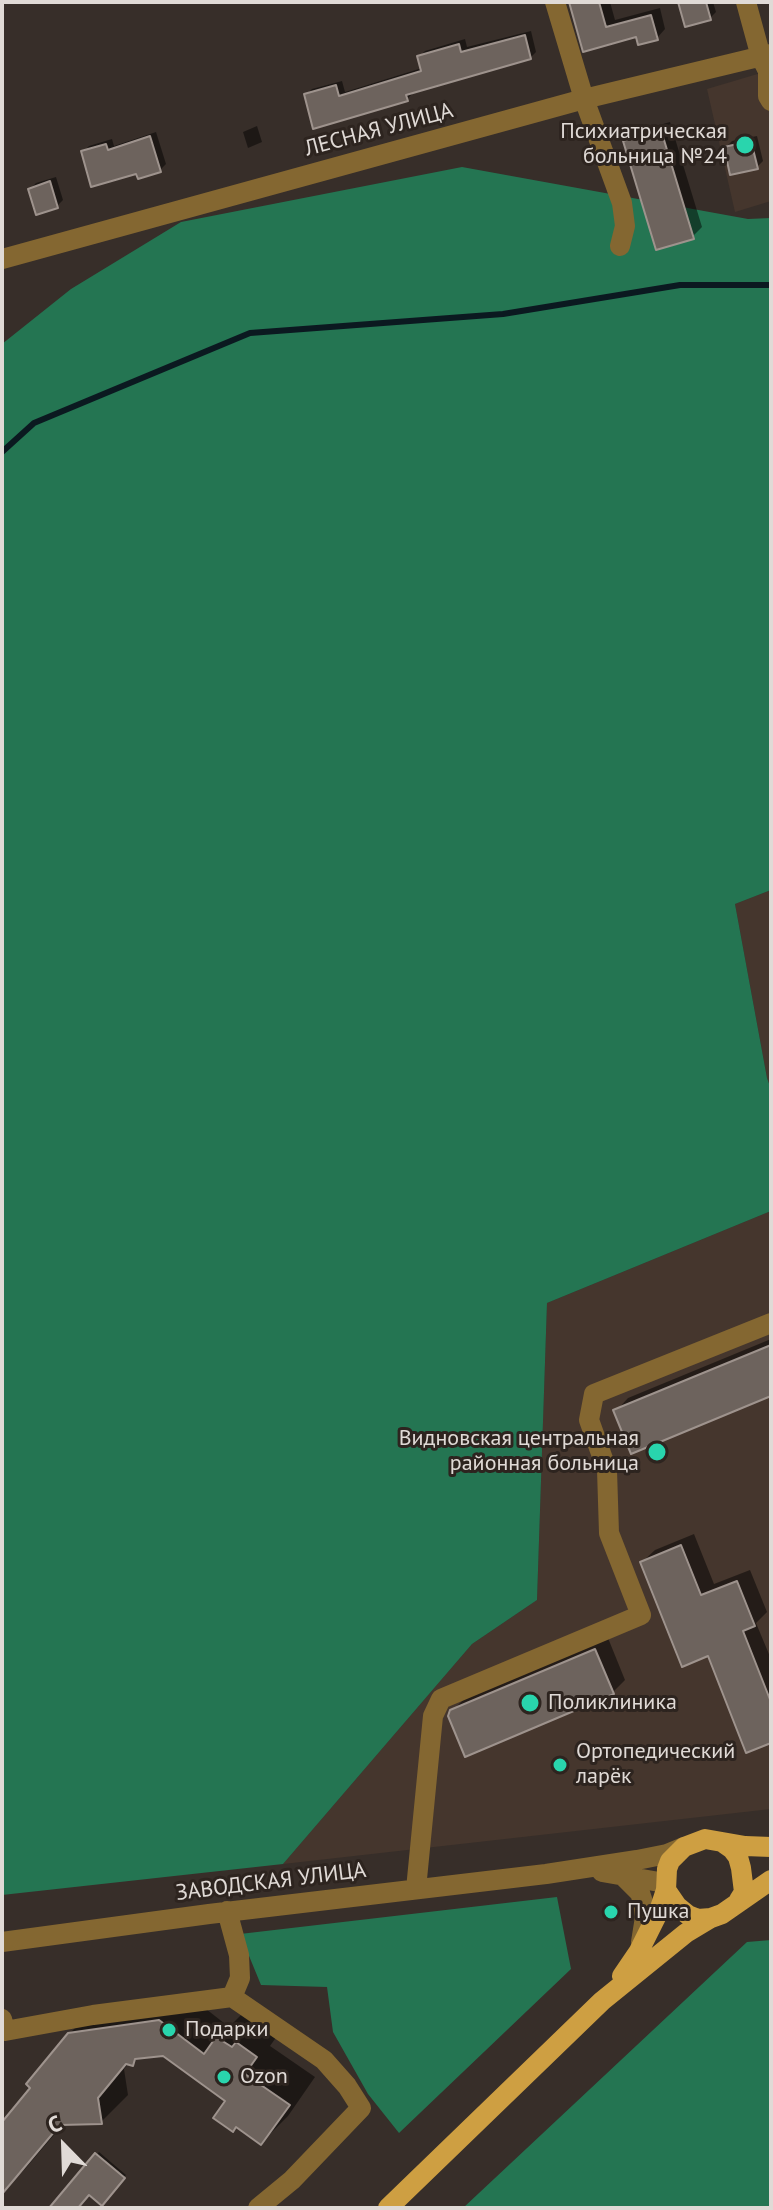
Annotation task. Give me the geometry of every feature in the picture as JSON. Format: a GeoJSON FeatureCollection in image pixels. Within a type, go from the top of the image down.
{"type":"FeatureCollection","features":[{"type":"Feature","properties":{"kind":"main road"},"geometry":{"type":"LineString","coordinates":[[602,2001],[639,1951],[659,1911],[670,1861],[684,1847],[705,1839],[771,1847]]}},
{"type":"Feature","properties":{"kind":"main road"},"geometry":{"type":"LineString","coordinates":[[716,1840],[727,1844],[738,1857],[744,1885],[739,1900]]}},
{"type":"Feature","properties":{"kind":"main road"},"geometry":{"type":"LineString","coordinates":[[388,2208],[602,2001],[686,1933],[722,1914],[771,1880]]}},
{"type":"Feature","properties":{"kind":"main road"},"geometry":{"type":"LineString","coordinates":[[666,1886],[677,1906],[688,1915],[698,1919],[711,1918]]}},
{"type":"Feature","properties":{"kind":"street"},"geometry":{"type":"LineString","coordinates":[[555,2],[584,99],[622,203],[625,226],[620,246]]}},
{"type":"Feature","properties":{"kind":"street"},"geometry":{"type":"LineString","coordinates":[[746,2],[766,56],[768,96],[771,101]]}},
{"type":"Feature","properties":{"kind":"street","name":"ЛЕСНАЯ УЛИЦА"},"geometry":{"type":"LineString","coordinates":[[2,259],[584,99],[766,56]]}},
{"type":"Feature","properties":{"kind":"street"},"geometry":{"type":"LineString","coordinates":[[416,1889],[433,1716],[441,1699],[641,1615],[609,1533],[607,1470],[589,1420],[594,1394],[771,1323]]}},
{"type":"Feature","properties":{"kind":"street"},"geometry":{"type":"LineString","coordinates":[[546,1874],[637,1860],[684,1847]]}},
{"type":"Feature","properties":{"kind":"street"},"geometry":{"type":"LineString","coordinates":[[546,1874],[595,1871],[666,1886]]}},
{"type":"Feature","properties":{"kind":"street","name":"ЗАВОДСКАЯ УЛИЦА"},"geometry":{"type":"LineString","coordinates":[[2,1942],[227,1911],[546,1874]]}},
{"type":"Feature","properties":{"kind":"street"},"geometry":{"type":"LineString","coordinates":[[622,1875],[640,1893],[645,1909],[639,1951]]}},
{"type":"Feature","properties":{"kind":"street"},"geometry":{"type":"LineString","coordinates":[[227,1911],[239,1955],[240,1978],[232,1997]]}},
{"type":"Feature","properties":{"kind":"street"},"geometry":{"type":"LineString","coordinates":[[3,2032],[93,2015],[232,1997],[324,2060],[361,2108],[292,2180],[258,2208]]}},
{"type":"Feature","properties":{"kind":"shaded area","name":"Психиатрическая больница №24"},"geometry":{"type":"Polygon","coordinates":[[[771,70],[771,201],[735,212],[707,89],[771,70]]]}},
{"type":"Feature","properties":{"kind":"shaded area"},"geometry":{"type":"Polygon","coordinates":[[[771,890],[771,1089],[735,904],[771,890]]]}},
{"type":"Feature","properties":{"kind":"shaded area","name":"Видновская центральная районная больница"},"geometry":{"type":"Polygon","coordinates":[[[771,1211],[771,1809],[283,1864],[472,1644],[537,1600],[547,1303],[771,1211]]]}},
{"type":"Feature","properties":{"kind":"green space"},"geometry":{"type":"Polygon","coordinates":[[[462,167],[748,219],[771,218],[771,890],[735,904],[771,1089],[771,1211],[547,1303],[537,1600],[472,1644],[283,1864],[2,1895],[2,344],[71,289],[181,222],[462,167]]]}},
{"type":"Feature","properties":{"kind":"green space"},"geometry":{"type":"Polygon","coordinates":[[[557,1897],[571,1969],[399,2133],[368,2094],[333,2032],[327,1987],[261,1985],[240,1934],[557,1897]]]}},
{"type":"Feature","properties":{"kind":"green space"},"geometry":{"type":"Polygon","coordinates":[[[771,1940],[771,2208],[463,2208],[747,1942],[771,1940]]]}},
{"type":"Feature","properties":{"kind":"building"},"geometry":{"type":"Polygon","coordinates":[[[569,2],[599,2],[606,27],[651,15],[658,40],[638,45],[636,37],[583,52],[569,2]]]}},
{"type":"Feature","properties":{"kind":"building"},"geometry":{"type":"Polygon","coordinates":[[[678,2],[706,2],[711,20],[685,27],[678,2]]]}},
{"type":"Feature","properties":{"kind":"building"},"geometry":{"type":"Polygon","coordinates":[[[525,35],[531,59],[406,95],[408,101],[313,129],[304,94],[336,85],[339,96],[421,71],[417,56],[459,44],[461,52],[525,35]]]}},
{"type":"Feature","properties":{"kind":"building"},"geometry":{"type":"Polygon","coordinates":[[[661,130],[694,239],[656,250],[623,141],[661,130]]]}},
{"type":"Feature","properties":{"kind":"building"},"geometry":{"type":"Polygon","coordinates":[[[150,136],[161,172],[138,179],[136,174],[91,187],[81,151],[106,144],[108,150],[150,136]]]}},
{"type":"Feature","properties":{"kind":"building"},"geometry":{"type":"Polygon","coordinates":[[[751,141],[758,169],[730,175],[724,147],[751,141]]]}},
{"type":"Feature","properties":{"kind":"building"},"geometry":{"type":"Polygon","coordinates":[[[50,181],[58,208],[36,215],[28,189],[50,181]]]}},
{"type":"Feature","properties":{"kind":"building"},"geometry":{"type":"Polygon","coordinates":[[[771,1345],[771,1396],[631,1454],[613,1410],[771,1345]]]}},
{"type":"Feature","properties":{"kind":"building"},"geometry":{"type":"Polygon","coordinates":[[[681,1545],[701,1595],[737,1581],[755,1626],[743,1631],[771,1702],[771,1743],[746,1753],[708,1656],[682,1667],[640,1562],[681,1545]]]}},
{"type":"Feature","properties":{"kind":"building","name":"Поликлиника"},"geometry":{"type":"Polygon","coordinates":[[[595,1649],[614,1694],[465,1757],[448,1716],[450,1710],[595,1649]]]}},
{"type":"Feature","properties":{"kind":"building"},"geometry":{"type":"Polygon","coordinates":[[[159,2020],[204,2054],[216,2037],[232,2047],[236,2042],[257,2057],[245,2074],[290,2105],[261,2145],[236,2127],[233,2132],[213,2118],[225,2101],[163,2056],[135,2059],[133,2066],[126,2064],[98,2098],[102,2124],[60,2125],[2,2194],[2,2122],[30,2088],[26,2084],[68,2033],[159,2020]]]}},
{"type":"Feature","properties":{"kind":"building"},"geometry":{"type":"Polygon","coordinates":[[[95,2153],[125,2178],[102,2206],[89,2195],[78,2208],[49,2208],[95,2153]]]}},
{"type":"Feature","properties":{"kind":"waterway"},"geometry":{"type":"LineString","coordinates":[[2,452],[34,423],[250,333],[503,314],[680,285],[771,285]]}},
{"type":"Feature","properties":{"kind":"place","name":"Психиатрическая больница №24"},"geometry":{"type":"Point","coordinates":[745,145]}},
{"type":"Feature","properties":{"kind":"place","name":"Видновская центральная районная больница"},"geometry":{"type":"Point","coordinates":[657,1452]}},
{"type":"Feature","properties":{"kind":"place","name":"Поликлиника"},"geometry":{"type":"Point","coordinates":[530,1703]}},
{"type":"Feature","properties":{"kind":"place","name":"Ортопедический ларёк"},"geometry":{"type":"Point","coordinates":[560,1765]}},
{"type":"Feature","properties":{"kind":"place","name":"Пушка"},"geometry":{"type":"Point","coordinates":[611,1912]}},
{"type":"Feature","properties":{"kind":"place","name":"Подарки"},"geometry":{"type":"Point","coordinates":[169,2030]}},
{"type":"Feature","properties":{"kind":"place","name":"Ozon"},"geometry":{"type":"Point","coordinates":[224,2077]}}]}
